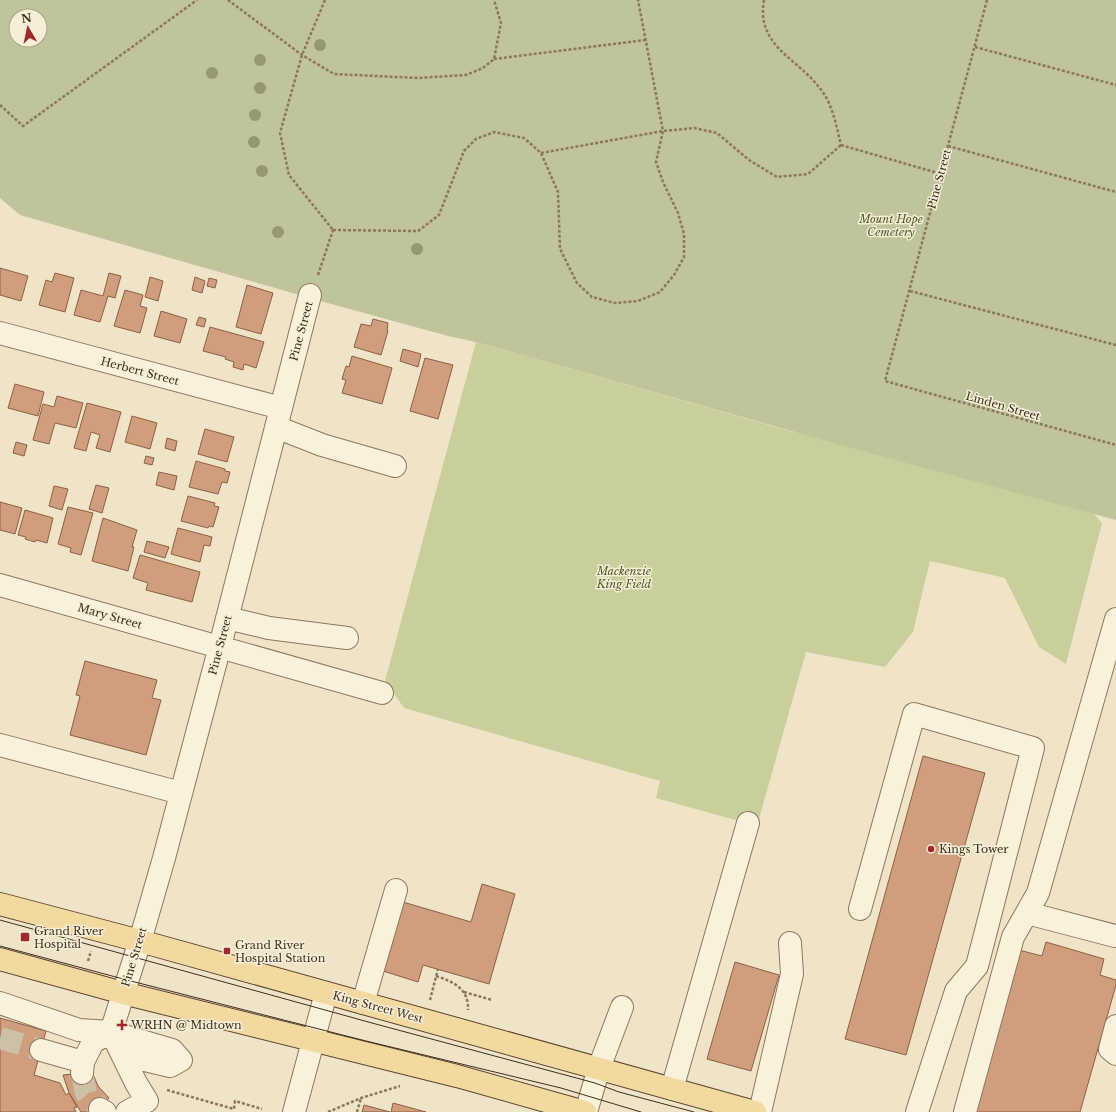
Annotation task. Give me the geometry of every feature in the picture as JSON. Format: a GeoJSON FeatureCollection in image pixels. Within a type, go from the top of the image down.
{"type":"FeatureCollection","features":[{"type":"Feature","properties":{"kind":"main road","name":"King Street West"},"geometry":{"type":"LineString","coordinates":[[0,904],[140,941],[755,1112]]}},
{"type":"Feature","properties":{"kind":"main road"},"geometry":{"type":"LineString","coordinates":[[0,959],[123,993],[457,1076],[585,1112]]}},
{"type":"Feature","properties":{"kind":"street","name":"Pine Street"},"geometry":{"type":"LineString","coordinates":[[111,1032],[140,941],[164,858],[310,295]]}},
{"type":"Feature","properties":{"kind":"street","name":"Herbert Street"},"geometry":{"type":"LineString","coordinates":[[0,333],[279,417],[322,445],[395,466]]}},
{"type":"Feature","properties":{"kind":"street","name":"Mary Street"},"geometry":{"type":"LineString","coordinates":[[0,585],[382,693]]}},
{"type":"Feature","properties":{"kind":"street"},"geometry":{"type":"LineString","coordinates":[[227,618],[270,628],[347,638]]}},
{"type":"Feature","properties":{"kind":"street"},"geometry":{"type":"LineString","coordinates":[[965,1112],[1014,937],[1038,893],[1116,619]]}},
{"type":"Feature","properties":{"kind":"street"},"geometry":{"type":"LineString","coordinates":[[860,909],[914,714],[1033,748],[977,966],[956,991],[917,1112]]}},
{"type":"Feature","properties":{"kind":"street"},"geometry":{"type":"LineString","coordinates":[[0,744],[181,792]]}},
{"type":"Feature","properties":{"kind":"street"},"geometry":{"type":"LineString","coordinates":[[672,1090],[748,824]]}},
{"type":"Feature","properties":{"kind":"street"},"geometry":{"type":"LineString","coordinates":[[363,1003],[396,890]]}},
{"type":"Feature","properties":{"kind":"street"},"geometry":{"type":"LineString","coordinates":[[1027,913],[1116,941]]}},
{"type":"Feature","properties":{"kind":"street"},"geometry":{"type":"LineString","coordinates":[[760,1112],[792,974],[790,943]]}},
{"type":"Feature","properties":{"kind":"street"},"geometry":{"type":"LineString","coordinates":[[294,1112],[326,993]]}},
{"type":"Feature","properties":{"kind":"street"},"geometry":{"type":"LineString","coordinates":[[0,1003],[79,1030],[111,1032]]}},
{"type":"Feature","properties":{"kind":"street"},"geometry":{"type":"LineString","coordinates":[[585,1112],[599,1068],[622,1007]]}},
{"type":"Feature","properties":{"kind":"street"},"geometry":{"type":"LineString","coordinates":[[1116,1026],[1110,1049],[1116,1054]]}},
{"type":"Feature","properties":{"kind":"street"},"geometry":{"type":"LineString","coordinates":[[41,1050],[82,1067],[93,1042],[111,1032]]}},
{"type":"Feature","properties":{"kind":"street"},"geometry":{"type":"LineString","coordinates":[[111,1032],[136,1084],[147,1101],[127,1112]]}},
{"type":"Feature","properties":{"kind":"path"},"geometry":{"type":"LineString","coordinates":[[0,105],[23,126],[197,0]]}},
{"type":"Feature","properties":{"kind":"path"},"geometry":{"type":"LineString","coordinates":[[228,0],[302,55],[334,74],[418,78],[466,75],[483,68],[494,59],[645,40]]}},
{"type":"Feature","properties":{"kind":"path"},"geometry":{"type":"LineString","coordinates":[[325,0],[302,55],[280,133],[289,175],[333,230]]}},
{"type":"Feature","properties":{"kind":"path"},"geometry":{"type":"LineString","coordinates":[[494,0],[501,23],[494,59]]}},
{"type":"Feature","properties":{"kind":"path"},"geometry":{"type":"LineString","coordinates":[[333,230],[418,230],[439,214],[464,151],[476,139],[494,132],[524,138],[541,153],[558,192],[560,249],[577,283],[592,297],[615,303],[638,301],[660,292],[674,275],[684,257],[684,234],[678,213],[663,182],[656,162],[663,131],[638,0]]}},
{"type":"Feature","properties":{"kind":"path"},"geometry":{"type":"LineString","coordinates":[[764,0],[762,10],[767,34],[782,52],[819,86],[833,110],[841,145]]}},
{"type":"Feature","properties":{"kind":"path","name":"Pine Street"},"geometry":{"type":"LineString","coordinates":[[885,381],[987,0]]}},
{"type":"Feature","properties":{"kind":"path"},"geometry":{"type":"LineString","coordinates":[[975,47],[1116,85]]}},
{"type":"Feature","properties":{"kind":"path"},"geometry":{"type":"LineString","coordinates":[[541,153],[663,131],[694,128],[717,133],[749,160],[776,177],[808,174],[841,145]]}},
{"type":"Feature","properties":{"kind":"path"},"geometry":{"type":"LineString","coordinates":[[841,145],[941,174]]}},
{"type":"Feature","properties":{"kind":"path"},"geometry":{"type":"LineString","coordinates":[[948,146],[1116,192]]}},
{"type":"Feature","properties":{"kind":"path"},"geometry":{"type":"LineString","coordinates":[[310,295],[333,230]]}},
{"type":"Feature","properties":{"kind":"path"},"geometry":{"type":"LineString","coordinates":[[910,291],[1116,345]]}},
{"type":"Feature","properties":{"kind":"path","name":"Linden Street"},"geometry":{"type":"LineString","coordinates":[[885,381],[1116,445]]}},
{"type":"Feature","properties":{"kind":"path"},"geometry":{"type":"LineString","coordinates":[[88,962],[91,950]]}},
{"type":"Feature","properties":{"kind":"path"},"geometry":{"type":"LineString","coordinates":[[430,1003],[438,969]]}},
{"type":"Feature","properties":{"kind":"path"},"geometry":{"type":"LineString","coordinates":[[436,976],[451,980],[459,986],[464,992],[468,1003],[468,1013]]}},
{"type":"Feature","properties":{"kind":"path"},"geometry":{"type":"LineString","coordinates":[[464,992],[492,1000]]}},
{"type":"Feature","properties":{"kind":"path"},"geometry":{"type":"LineString","coordinates":[[328,1112],[361,1098],[403,1085]]}},
{"type":"Feature","properties":{"kind":"path"},"geometry":{"type":"LineString","coordinates":[[161,1089],[234,1109],[235,1101],[262,1109]]}},
{"type":"Feature","properties":{"kind":"path"},"geometry":{"type":"LineString","coordinates":[[357,1112],[361,1098]]}},
{"type":"Feature","properties":{"kind":"green space","name":"Mount Hope Cemetery"},"geometry":{"type":"Polygon","coordinates":[[[0,0],[1116,0],[1116,520],[866,452],[476,342],[448,336],[324,302],[20,215],[0,198],[0,0]]]}},
{"type":"Feature","properties":{"kind":"green space","name":"Mackenzie King Field"},"geometry":{"type":"Polygon","coordinates":[[[476,342],[793,432],[1055,471],[1102,523],[1066,664],[1039,647],[1005,578],[930,561],[913,632],[885,667],[806,652],[757,826],[656,798],[660,781],[404,708],[385,681],[476,342]]]}},
{"type":"Feature","properties":{"kind":"building"},"geometry":{"type":"Polygon","coordinates":[[[0,268],[28,276],[21,301],[0,295],[0,268]]]}},
{"type":"Feature","properties":{"kind":"building"},"geometry":{"type":"Polygon","coordinates":[[[55,273],[74,278],[65,312],[39,305],[46,280],[52,282],[55,273]]]}},
{"type":"Feature","properties":{"kind":"building"},"geometry":{"type":"Polygon","coordinates":[[[109,273],[121,276],[115,298],[108,296],[100,322],[74,315],[81,290],[103,296],[109,273]]]}},
{"type":"Feature","properties":{"kind":"building"},"geometry":{"type":"Polygon","coordinates":[[[150,277],[163,281],[158,301],[145,297],[150,277]]]}},
{"type":"Feature","properties":{"kind":"building"},"geometry":{"type":"Polygon","coordinates":[[[195,277],[205,281],[202,293],[192,290],[195,277]]]}},
{"type":"Feature","properties":{"kind":"building"},"geometry":{"type":"Polygon","coordinates":[[[209,278],[217,280],[215,288],[207,286],[209,278]]]}},
{"type":"Feature","properties":{"kind":"building"},"geometry":{"type":"Polygon","coordinates":[[[247,285],[273,293],[261,334],[236,327],[247,285]]]}},
{"type":"Feature","properties":{"kind":"building"},"geometry":{"type":"Polygon","coordinates":[[[125,290],[143,295],[140,306],[147,308],[140,333],[114,326],[125,290]]]}},
{"type":"Feature","properties":{"kind":"building"},"geometry":{"type":"Polygon","coordinates":[[[161,311],[187,319],[180,343],[154,336],[161,311]]]}},
{"type":"Feature","properties":{"kind":"building"},"geometry":{"type":"Polygon","coordinates":[[[199,317],[206,319],[204,327],[196,325],[199,317]]]}},
{"type":"Feature","properties":{"kind":"building"},"geometry":{"type":"Polygon","coordinates":[[[373,319],[388,323],[388,331],[381,355],[354,347],[361,324],[371,326],[373,319]]]}},
{"type":"Feature","properties":{"kind":"building"},"geometry":{"type":"Polygon","coordinates":[[[210,327],[264,342],[256,368],[244,364],[243,370],[233,367],[234,362],[225,359],[226,357],[203,351],[210,327]]]}},
{"type":"Feature","properties":{"kind":"building"},"geometry":{"type":"Polygon","coordinates":[[[403,349],[421,354],[418,367],[400,361],[403,349]]]}},
{"type":"Feature","properties":{"kind":"building"},"geometry":{"type":"Polygon","coordinates":[[[352,356],[392,368],[382,404],[342,393],[346,380],[342,379],[346,366],[349,367],[352,356]]]}},
{"type":"Feature","properties":{"kind":"building"},"geometry":{"type":"Polygon","coordinates":[[[425,358],[453,365],[438,419],[410,411],[425,358]]]}},
{"type":"Feature","properties":{"kind":"building"},"geometry":{"type":"Polygon","coordinates":[[[15,384],[44,392],[38,416],[8,408],[15,384]]]}},
{"type":"Feature","properties":{"kind":"building"},"geometry":{"type":"Polygon","coordinates":[[[57,396],[83,403],[76,428],[55,423],[49,444],[33,440],[43,404],[54,407],[57,396]]]}},
{"type":"Feature","properties":{"kind":"building"},"geometry":{"type":"Polygon","coordinates":[[[87,403],[121,412],[110,452],[96,448],[100,435],[91,432],[86,451],[74,448],[87,403]]]}},
{"type":"Feature","properties":{"kind":"building"},"geometry":{"type":"Polygon","coordinates":[[[132,416],[157,423],[150,449],[125,442],[132,416]]]}},
{"type":"Feature","properties":{"kind":"building"},"geometry":{"type":"Polygon","coordinates":[[[205,429],[234,437],[227,462],[198,454],[205,429]]]}},
{"type":"Feature","properties":{"kind":"building"},"geometry":{"type":"Polygon","coordinates":[[[167,438],[177,441],[175,451],[165,448],[167,438]]]}},
{"type":"Feature","properties":{"kind":"building"},"geometry":{"type":"Polygon","coordinates":[[[16,442],[27,445],[24,456],[13,453],[16,442]]]}},
{"type":"Feature","properties":{"kind":"building"},"geometry":{"type":"Polygon","coordinates":[[[146,456],[154,458],[152,465],[144,463],[146,456]]]}},
{"type":"Feature","properties":{"kind":"building"},"geometry":{"type":"Polygon","coordinates":[[[196,461],[225,469],[225,471],[230,472],[227,483],[222,482],[218,494],[189,487],[196,461]]]}},
{"type":"Feature","properties":{"kind":"building"},"geometry":{"type":"Polygon","coordinates":[[[159,472],[177,476],[174,490],[156,485],[159,472]]]}},
{"type":"Feature","properties":{"kind":"building"},"geometry":{"type":"Polygon","coordinates":[[[96,485],[109,488],[102,513],[89,509],[96,485]]]}},
{"type":"Feature","properties":{"kind":"building"},"geometry":{"type":"Polygon","coordinates":[[[54,486],[68,489],[62,510],[49,506],[54,486]]]}},
{"type":"Feature","properties":{"kind":"building"},"geometry":{"type":"Polygon","coordinates":[[[188,496],[215,503],[214,506],[219,507],[213,527],[209,526],[208,528],[181,521],[188,496]]]}},
{"type":"Feature","properties":{"kind":"building"},"geometry":{"type":"Polygon","coordinates":[[[0,502],[22,508],[15,534],[0,530],[0,502]]]}},
{"type":"Feature","properties":{"kind":"building"},"geometry":{"type":"Polygon","coordinates":[[[68,507],[93,513],[81,555],[70,552],[71,548],[58,544],[68,507]]]}},
{"type":"Feature","properties":{"kind":"building"},"geometry":{"type":"Polygon","coordinates":[[[25,510],[53,518],[47,543],[36,540],[35,542],[18,535],[25,510]]]}},
{"type":"Feature","properties":{"kind":"building"},"geometry":{"type":"Polygon","coordinates":[[[103,518],[137,530],[132,547],[134,547],[128,571],[92,561],[103,518]]]}},
{"type":"Feature","properties":{"kind":"building"},"geometry":{"type":"Polygon","coordinates":[[[178,528],[212,537],[210,546],[204,545],[200,562],[171,554],[178,528]]]}},
{"type":"Feature","properties":{"kind":"building"},"geometry":{"type":"Polygon","coordinates":[[[147,541],[169,547],[165,558],[144,552],[147,541]]]}},
{"type":"Feature","properties":{"kind":"building"},"geometry":{"type":"Polygon","coordinates":[[[140,555],[200,572],[192,602],[146,590],[148,583],[133,578],[140,555]]]}},
{"type":"Feature","properties":{"kind":"building"},"geometry":{"type":"Polygon","coordinates":[[[85,661],[157,680],[152,698],[161,700],[146,755],[70,735],[80,696],[76,695],[85,661]]]}},
{"type":"Feature","properties":{"kind":"building","name":"Kings Tower"},"geometry":{"type":"Polygon","coordinates":[[[923,756],[985,773],[906,1055],[845,1039],[923,756]]]}},
{"type":"Feature","properties":{"kind":"building"},"geometry":{"type":"Polygon","coordinates":[[[482,884],[515,894],[489,984],[423,965],[418,982],[383,971],[403,902],[471,922],[482,884]]]}},
{"type":"Feature","properties":{"kind":"building"},"geometry":{"type":"Polygon","coordinates":[[[1046,942],[1104,959],[1100,975],[1116,980],[1116,985],[1080,1112],[974,1112],[1019,950],[1042,956],[1046,942]]]}},
{"type":"Feature","properties":{"kind":"building"},"geometry":{"type":"Polygon","coordinates":[[[735,962],[779,975],[751,1071],[707,1059],[735,962]]]}},
{"type":"Feature","properties":{"kind":"building"},"geometry":{"type":"Polygon","coordinates":[[[0,1018],[46,1031],[34,1075],[60,1083],[66,1095],[69,1093],[77,1107],[74,1108],[76,1112],[0,1112],[0,1018]]]}},
{"type":"Feature","properties":{"kind":"building"},"geometry":{"type":"Polygon","coordinates":[[[92,1072],[98,1086],[109,1098],[98,1112],[81,1112],[69,1093],[63,1075],[92,1072]]]}},
{"type":"Feature","properties":{"kind":"building"},"geometry":{"type":"Polygon","coordinates":[[[393,1103],[426,1112],[391,1112],[393,1103]]]}},
{"type":"Feature","properties":{"kind":"building"},"geometry":{"type":"Polygon","coordinates":[[[364,1105],[390,1112],[362,1112],[364,1105]]]}},
{"type":"Feature","properties":{"kind":"tunnel"},"geometry":{"type":"LineString","coordinates":[[0,1038],[41,1050]]}},
{"type":"Feature","properties":{"kind":"tunnel"},"geometry":{"type":"LineString","coordinates":[[82,1073],[86,1093],[100,1109]]}},
{"type":"Feature","properties":{"kind":"tram line"},"geometry":{"type":"LineString","coordinates":[[0,920],[595,1083],[619,1092],[694,1112]]}},
{"type":"Feature","properties":{"kind":"tram line"},"geometry":{"type":"LineString","coordinates":[[0,946],[366,1041],[561,1088],[641,1112]]}},
{"type":"Feature","properties":{"kind":"place","name":"Kings Tower"},"geometry":{"type":"Point","coordinates":[931,849]}},
{"type":"Feature","properties":{"kind":"place","name":"Grand River Hospital"},"geometry":{"type":"Point","coordinates":[25,937]}},
{"type":"Feature","properties":{"kind":"place","name":"Grand River Hospital Station"},"geometry":{"type":"Point","coordinates":[227,951]}},
{"type":"Feature","properties":{"kind":"place","name":"WRHN @ Midtown"},"geometry":{"type":"Point","coordinates":[122,1025]}}]}
